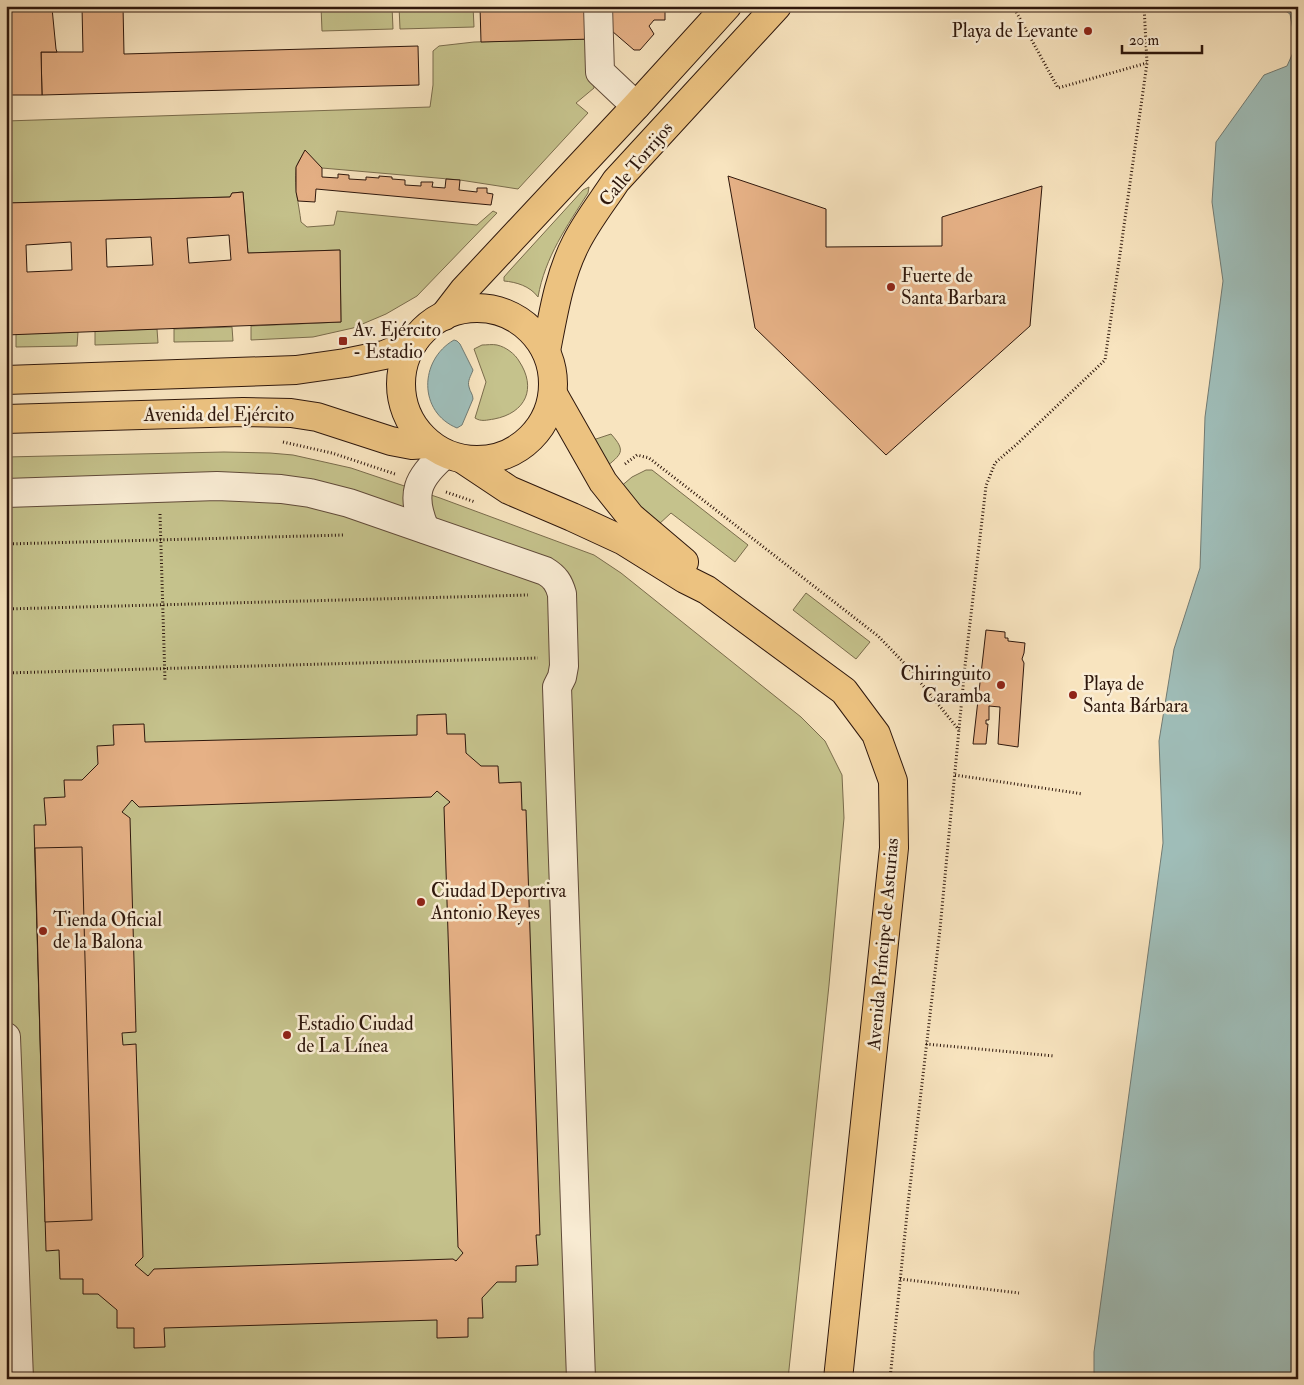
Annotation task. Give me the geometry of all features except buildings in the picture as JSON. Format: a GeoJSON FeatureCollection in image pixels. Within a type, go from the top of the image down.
{"type":"FeatureCollection","features":[{"type":"Feature","properties":{"kind":"main road","name":"Calle Torrijos"},"geometry":{"type":"LineString","coordinates":[[444,316],[464,290],[727,6]]}},
{"type":"Feature","properties":{"kind":"main road","name":"Calle Torrijos"},"geometry":{"type":"LineString","coordinates":[[546,350],[563,277],[576,243],[599,206],[616,181],[777,6]]}},
{"type":"Feature","properties":{"kind":"main road"},"geometry":{"type":"LineString","coordinates":[[487,308],[506,313],[520,321],[533,332],[546,350],[553,370],[553,394],[546,418],[534,435],[520,448],[505,456],[488,460],[446,452],[415,429],[405,410],[401,393],[404,360],[413,343],[427,326],[444,316],[462,309],[487,308]]}},
{"type":"Feature","properties":{"kind":"main road"},"geometry":{"type":"LineString","coordinates":[[6,380],[296,370],[364,359],[413,343]]}},
{"type":"Feature","properties":{"kind":"main road","name":"Avenida Príncipe de Asturias"},"geometry":{"type":"LineString","coordinates":[[553,394],[603,482],[631,517],[692,569],[707,590]]}},
{"type":"Feature","properties":{"kind":"main road","name":"Avenida del Ejército"},"geometry":{"type":"LineString","coordinates":[[19,419],[291,412],[317,417],[391,441],[446,452]]}},
{"type":"Feature","properties":{"kind":"main road","name":"Avenida Príncipe de Asturias"},"geometry":{"type":"LineString","coordinates":[[446,452],[508,490],[572,517],[624,542],[684,579],[707,590],[844,691],[876,734],[893,781],[894,848],[838,1379]]}},
{"type":"Feature","properties":{"kind":"street"},"geometry":{"type":"LineString","coordinates":[[598,6],[600,72],[636,106]]}},
{"type":"Feature","properties":{"kind":"street"},"geometry":{"type":"LineString","coordinates":[[6,427],[19,424],[19,419]]}},
{"type":"Feature","properties":{"kind":"street"},"geometry":{"type":"LineString","coordinates":[[425,530],[417,505],[420,483],[426,473],[446,452]]}},
{"type":"Feature","properties":{"kind":"street"},"geometry":{"type":"LineString","coordinates":[[6,493],[217,486],[247,486],[310,493],[349,503],[545,571],[559,583],[562,594],[564,666],[562,677],[557,687],[581,1379]]}},
{"type":"Feature","properties":{"kind":"street"},"geometry":{"type":"LineString","coordinates":[[6,1037],[19,1379]]}},
{"type":"Feature","properties":{"kind":"path"},"geometry":{"type":"LineString","coordinates":[[1013,6],[1058,88],[1147,63]]}},
{"type":"Feature","properties":{"kind":"path"},"geometry":{"type":"LineString","coordinates":[[890,1379],[938,938],[965,666],[986,486],[994,463],[1017,444],[1105,360],[1147,63],[1144,6]]}},
{"type":"Feature","properties":{"kind":"path"},"geometry":{"type":"LineString","coordinates":[[160,488],[165,680]]}},
{"type":"Feature","properties":{"kind":"path"},"geometry":{"type":"LineString","coordinates":[[6,544],[344,535]]}},
{"type":"Feature","properties":{"kind":"path"},"geometry":{"type":"LineString","coordinates":[[6,609],[562,594]]}},
{"type":"Feature","properties":{"kind":"path"},"geometry":{"type":"LineString","coordinates":[[6,673],[564,658]]}},
{"type":"Feature","properties":{"kind":"path"},"geometry":{"type":"LineString","coordinates":[[955,775],[1083,794]]}},
{"type":"Feature","properties":{"kind":"path"},"geometry":{"type":"LineString","coordinates":[[926,1044],[1054,1056]]}},
{"type":"Feature","properties":{"kind":"path"},"geometry":{"type":"LineString","coordinates":[[900,1279],[1019,1293]]}},
{"type":"Feature","properties":{"kind":"shaded area"},"geometry":{"type":"Polygon","coordinates":[[[321,6],[392,6],[393,29],[322,31],[321,6]]]}},
{"type":"Feature","properties":{"kind":"shaded area"},"geometry":{"type":"Polygon","coordinates":[[[399,6],[473,6],[474,27],[400,29],[399,6]]]}},
{"type":"Feature","properties":{"kind":"shaded area"},"geometry":{"type":"Polygon","coordinates":[[[592,39],[594,88],[576,103],[588,113],[518,189],[460,180],[322,168],[305,151],[297,167],[296,182],[301,222],[307,227],[334,225],[337,211],[477,225],[493,211],[497,213],[417,296],[386,314],[353,328],[313,337],[251,340],[251,326],[341,322],[340,250],[248,253],[243,192],[232,193],[230,197],[6,203],[6,121],[430,107],[433,85],[433,51],[439,46],[474,42],[592,39]]]}},
{"type":"Feature","properties":{"kind":"shaded area"},"geometry":{"type":"Polygon","coordinates":[[[589,187],[588,193],[551,255],[541,282],[538,297],[522,285],[504,281],[504,277],[511,269],[583,190],[589,187]]]}},
{"type":"Feature","properties":{"kind":"shaded area"},"geometry":{"type":"Polygon","coordinates":[[[232,327],[233,341],[174,342],[174,329],[232,327]]]}},
{"type":"Feature","properties":{"kind":"shaded area"},"geometry":{"type":"Polygon","coordinates":[[[157,329],[158,343],[95,345],[95,331],[157,329]]]}},
{"type":"Feature","properties":{"kind":"shaded area"},"geometry":{"type":"Polygon","coordinates":[[[78,332],[77,346],[16,347],[16,334],[78,332]]]}},
{"type":"Feature","properties":{"kind":"shaded area"},"geometry":{"type":"Polygon","coordinates":[[[482,345],[504,347],[515,356],[524,371],[527,390],[521,405],[514,411],[494,419],[480,420],[475,418],[486,382],[474,349],[482,345]]]}},
{"type":"Feature","properties":{"kind":"shaded area"},"geometry":{"type":"Polygon","coordinates":[[[611,434],[619,445],[620,453],[605,468],[593,440],[611,434]]]}},
{"type":"Feature","properties":{"kind":"shaded area","name":"Ciudad Deportiva Antonio Reyes"},"geometry":{"type":"Polygon","coordinates":[[[224,452],[293,455],[351,468],[440,498],[594,555],[621,573],[801,717],[825,741],[842,775],[844,818],[829,985],[788,1379],[6,1379],[6,457],[224,452]]]}},
{"type":"Feature","properties":{"kind":"shaded area"},"geometry":{"type":"Polygon","coordinates":[[[646,470],[652,470],[748,545],[735,562],[671,513],[658,525],[619,488],[632,477],[646,470]]]}},
{"type":"Feature","properties":{"kind":"shaded area"},"geometry":{"type":"Polygon","coordinates":[[[806,593],[870,642],[856,659],[793,610],[806,593]]]}},
{"type":"Feature","properties":{"kind":"water"},"geometry":{"type":"Polygon","coordinates":[[[1278,6],[1298,6],[1298,1379],[1094,1379],[1094,1352],[1163,843],[1159,741],[1174,649],[1200,568],[1205,417],[1223,281],[1212,202],[1216,142],[1264,75],[1287,66],[1296,46],[1290,14],[1278,6]]]}},
{"type":"Feature","properties":{"kind":"water"},"geometry":{"type":"Polygon","coordinates":[[[454,340],[460,344],[473,370],[468,383],[473,399],[462,425],[457,428],[444,420],[435,410],[428,386],[429,372],[434,360],[442,349],[454,340]]]}},
{"type":"Feature","properties":{"kind":"place","name":"Playa de Levante"},"geometry":{"type":"Point","coordinates":[1088,31]}},
{"type":"Feature","properties":{"kind":"place","name":"Fuerte de Santa Barbara"},"geometry":{"type":"Point","coordinates":[891,287]}},
{"type":"Feature","properties":{"kind":"place","name":"Av. Ejército - Estadio"},"geometry":{"type":"Point","coordinates":[343,341]}},
{"type":"Feature","properties":{"kind":"place","name":"Chiringuito Caramba"},"geometry":{"type":"Point","coordinates":[1001,685]}},
{"type":"Feature","properties":{"kind":"place","name":"Playa de Santa Bárbara"},"geometry":{"type":"Point","coordinates":[1073,695]}},
{"type":"Feature","properties":{"kind":"place","name":"Ciudad Deportiva Antonio Reyes"},"geometry":{"type":"Point","coordinates":[421,902]}},
{"type":"Feature","properties":{"kind":"place","name":"Tienda Oficial de la Balona"},"geometry":{"type":"Point","coordinates":[43,931]}},
{"type":"Feature","properties":{"kind":"place","name":"Estadio Ciudad de La Línea"},"geometry":{"type":"Point","coordinates":[287,1035]}}]}
